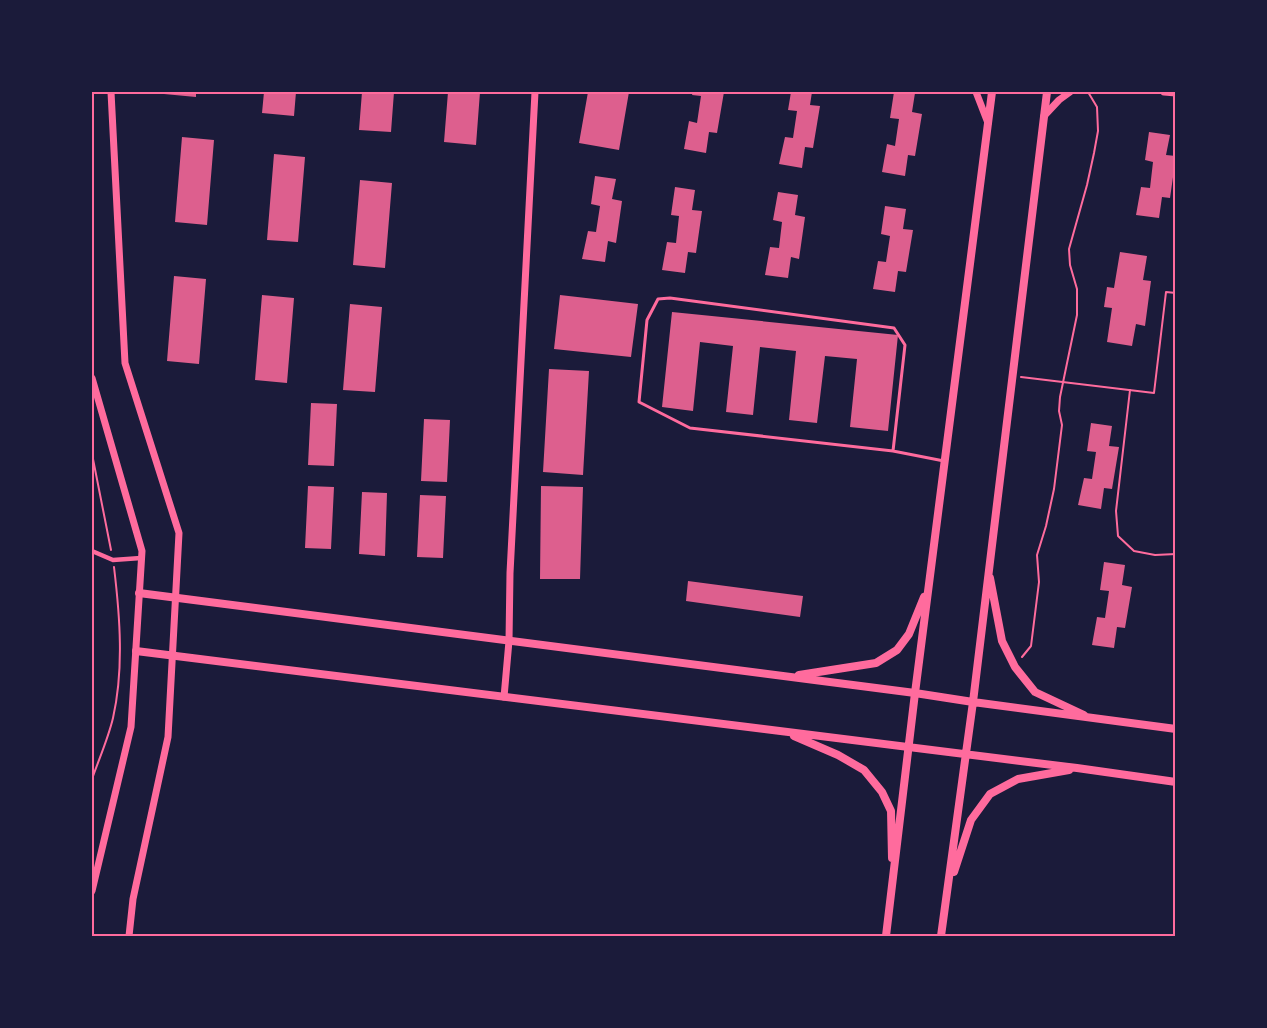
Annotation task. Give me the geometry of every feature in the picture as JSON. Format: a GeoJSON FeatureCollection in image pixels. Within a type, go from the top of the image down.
{"type":"FeatureCollection","features":[{"type":"Feature","properties":{"kind":"main road"},"geometry":{"type":"LineString","coordinates":[[886,936],[992,92]]}},
{"type":"Feature","properties":{"kind":"main road"},"geometry":{"type":"LineString","coordinates":[[941,936],[973,702],[1047,92]]}},
{"type":"Feature","properties":{"kind":"main road"},"geometry":{"type":"LineString","coordinates":[[989,570],[1002,641],[1015,667],[1035,692],[1091,718]]}},
{"type":"Feature","properties":{"kind":"main road"},"geometry":{"type":"LineString","coordinates":[[791,677],[876,663],[897,650],[909,634],[922,605],[931,576]]}},
{"type":"Feature","properties":{"kind":"main road"},"geometry":{"type":"LineString","coordinates":[[139,593],[1176,729]]}},
{"type":"Feature","properties":{"kind":"main road"},"geometry":{"type":"LineString","coordinates":[[136,651],[1176,782]]}},
{"type":"Feature","properties":{"kind":"main road"},"geometry":{"type":"LineString","coordinates":[[784,732],[838,755],[864,770],[882,792],[891,811],[892,886]]}},
{"type":"Feature","properties":{"kind":"main road"},"geometry":{"type":"LineString","coordinates":[[947,892],[971,820],[990,794],[1018,779],[1077,768]]}},
{"type":"Feature","properties":{"kind":"street"},"geometry":{"type":"LineString","coordinates":[[111,92],[124,363],[178,533],[168,737],[133,899],[129,936]]}},
{"type":"Feature","properties":{"kind":"street"},"geometry":{"type":"LineString","coordinates":[[504,697],[535,92]]}},
{"type":"Feature","properties":{"kind":"street"},"geometry":{"type":"LineString","coordinates":[[976,92],[988,123]]}},
{"type":"Feature","properties":{"kind":"street"},"geometry":{"type":"LineString","coordinates":[[1044,116],[1070,92]]}},
{"type":"Feature","properties":{"kind":"street"},"geometry":{"type":"LineString","coordinates":[[1164,92],[1176,93]]}},
{"type":"Feature","properties":{"kind":"street"},"geometry":{"type":"LineString","coordinates":[[92,378],[142,551],[131,727],[92,891]]}},
{"type":"Feature","properties":{"kind":"street"},"geometry":{"type":"LineString","coordinates":[[92,551],[113,560],[141,558]]}},
{"type":"Feature","properties":{"kind":"lane"},"geometry":{"type":"LineString","coordinates":[[893,451],[905,345],[894,328],[670,298],[658,299],[647,320],[639,402],[690,428],[893,451],[945,462]]}},
{"type":"Feature","properties":{"kind":"path"},"geometry":{"type":"LineString","coordinates":[[1015,667],[1031,646],[1039,582],[1037,555],[1054,489],[1062,425],[1059,411],[1077,315],[1077,289],[1070,265],[1069,249],[1087,185],[1098,131],[1097,107],[1088,92]]}},
{"type":"Feature","properties":{"kind":"path"},"geometry":{"type":"LineString","coordinates":[[1012,375],[1154,393],[1166,292],[1176,293]]}},
{"type":"Feature","properties":{"kind":"path"},"geometry":{"type":"LineString","coordinates":[[1130,390],[1116,511],[1118,536],[1134,551],[1155,555],[1176,554]]}},
{"type":"Feature","properties":{"kind":"path"},"geometry":{"type":"LineString","coordinates":[[92,454],[113,560],[121,653],[113,720],[92,779]]}},
{"type":"Feature","properties":{"kind":"building"},"geometry":{"type":"Polygon","coordinates":[[[164,92],[196,92],[196,97],[164,94],[164,92]]]}},
{"type":"Feature","properties":{"kind":"building"},"geometry":{"type":"Polygon","coordinates":[[[264,92],[296,92],[294,116],[262,113],[264,92]]]}},
{"type":"Feature","properties":{"kind":"building"},"geometry":{"type":"Polygon","coordinates":[[[362,92],[394,92],[391,132],[359,130],[362,92]]]}},
{"type":"Feature","properties":{"kind":"building"},"geometry":{"type":"Polygon","coordinates":[[[448,92],[480,92],[476,145],[444,142],[448,92]]]}},
{"type":"Feature","properties":{"kind":"building"},"geometry":{"type":"Polygon","coordinates":[[[588,92],[629,92],[619,150],[579,143],[588,92]]]}},
{"type":"Feature","properties":{"kind":"building"},"geometry":{"type":"Polygon","coordinates":[[[693,92],[724,92],[717,133],[709,132],[706,153],[684,149],[689,121],[697,123],[701,96],[692,95],[693,92]]]}},
{"type":"Feature","properties":{"kind":"building"},"geometry":{"type":"Polygon","coordinates":[[[791,92],[812,92],[810,105],[820,106],[813,148],[805,147],[802,168],[779,164],[785,137],[793,138],[797,111],[788,110],[791,92]]]}},
{"type":"Feature","properties":{"kind":"building"},"geometry":{"type":"Polygon","coordinates":[[[894,92],[915,93],[912,112],[922,114],[915,156],[908,155],[905,176],[882,172],[887,144],[895,146],[899,119],[890,118],[894,92]]]}},
{"type":"Feature","properties":{"kind":"building"},"geometry":{"type":"Polygon","coordinates":[[[1149,132],[1170,135],[1166,155],[1176,156],[1170,198],[1162,197],[1159,218],[1136,215],[1141,187],[1150,188],[1153,162],[1145,160],[1149,132]]]}},
{"type":"Feature","properties":{"kind":"building"},"geometry":{"type":"Polygon","coordinates":[[[182,137],[214,140],[207,225],[175,222],[182,137]]]}},
{"type":"Feature","properties":{"kind":"building"},"geometry":{"type":"Polygon","coordinates":[[[274,154],[305,157],[298,242],[267,240],[274,154]]]}},
{"type":"Feature","properties":{"kind":"building"},"geometry":{"type":"Polygon","coordinates":[[[595,176],[616,179],[612,199],[622,201],[616,243],[608,241],[605,262],[582,259],[588,231],[596,232],[600,206],[591,204],[595,176]]]}},
{"type":"Feature","properties":{"kind":"building"},"geometry":{"type":"Polygon","coordinates":[[[360,180],[392,183],[385,268],[353,265],[360,180]]]}},
{"type":"Feature","properties":{"kind":"building"},"geometry":{"type":"Polygon","coordinates":[[[675,187],[695,190],[692,210],[702,211],[696,253],[688,252],[685,273],[662,270],[667,242],[676,243],[679,216],[671,215],[675,187]]]}},
{"type":"Feature","properties":{"kind":"building"},"geometry":{"type":"Polygon","coordinates":[[[778,192],[798,195],[795,215],[805,217],[799,259],[791,257],[788,278],[765,275],[770,247],[779,248],[782,222],[773,220],[778,192]]]}},
{"type":"Feature","properties":{"kind":"building"},"geometry":{"type":"Polygon","coordinates":[[[885,206],[906,209],[903,229],[913,230],[906,272],[898,271],[895,292],[873,289],[878,261],[886,262],[890,236],[881,234],[885,206]]]}},
{"type":"Feature","properties":{"kind":"building"},"geometry":{"type":"Polygon","coordinates":[[[1120,252],[1147,256],[1143,280],[1151,281],[1145,326],[1136,324],[1132,346],[1107,342],[1112,308],[1104,307],[1107,287],[1114,288],[1120,252]]]}},
{"type":"Feature","properties":{"kind":"building"},"geometry":{"type":"Polygon","coordinates":[[[174,276],[206,279],[199,364],[167,361],[174,276]]]}},
{"type":"Feature","properties":{"kind":"building"},"geometry":{"type":"Polygon","coordinates":[[[262,295],[294,298],[287,383],[255,380],[262,295]]]}},
{"type":"Feature","properties":{"kind":"building"},"geometry":{"type":"Polygon","coordinates":[[[560,295],[638,304],[631,357],[554,349],[560,295]]]}},
{"type":"Feature","properties":{"kind":"building"},"geometry":{"type":"Polygon","coordinates":[[[350,304],[382,307],[375,392],[343,390],[350,304]]]}},
{"type":"Feature","properties":{"kind":"building"},"geometry":{"type":"Polygon","coordinates":[[[672,312],[898,335],[888,431],[850,427],[857,359],[825,356],[817,423],[789,420],[796,351],[760,347],[753,415],[726,412],[733,346],[700,342],[693,411],[662,407],[672,312]]]}},
{"type":"Feature","properties":{"kind":"building"},"geometry":{"type":"Polygon","coordinates":[[[549,369],[589,371],[583,475],[543,472],[549,369]]]}},
{"type":"Feature","properties":{"kind":"building"},"geometry":{"type":"Polygon","coordinates":[[[311,403],[337,404],[334,466],[308,465],[311,403]]]}},
{"type":"Feature","properties":{"kind":"building"},"geometry":{"type":"Polygon","coordinates":[[[424,419],[450,420],[447,482],[421,481],[424,419]]]}},
{"type":"Feature","properties":{"kind":"building"},"geometry":{"type":"Polygon","coordinates":[[[1091,423],[1112,426],[1109,446],[1119,447],[1112,489],[1104,488],[1101,509],[1078,505],[1084,478],[1092,479],[1096,452],[1087,451],[1091,423]]]}},
{"type":"Feature","properties":{"kind":"building"},"geometry":{"type":"Polygon","coordinates":[[[308,486],[334,487],[331,549],[305,548],[308,486]]]}},
{"type":"Feature","properties":{"kind":"building"},"geometry":{"type":"Polygon","coordinates":[[[541,486],[583,487],[580,579],[540,579],[541,486]]]}},
{"type":"Feature","properties":{"kind":"building"},"geometry":{"type":"Polygon","coordinates":[[[362,492],[387,493],[385,556],[359,554],[362,492]]]}},
{"type":"Feature","properties":{"kind":"building"},"geometry":{"type":"Polygon","coordinates":[[[420,495],[446,496],[443,558],[417,557],[420,495]]]}},
{"type":"Feature","properties":{"kind":"building"},"geometry":{"type":"Polygon","coordinates":[[[1104,562],[1125,565],[1122,585],[1132,587],[1125,628],[1117,627],[1114,648],[1092,645],[1097,617],[1105,618],[1109,591],[1100,590],[1104,562]]]}},
{"type":"Feature","properties":{"kind":"building"},"geometry":{"type":"Polygon","coordinates":[[[688,581],[803,596],[800,617],[686,601],[688,581]]]}}]}
